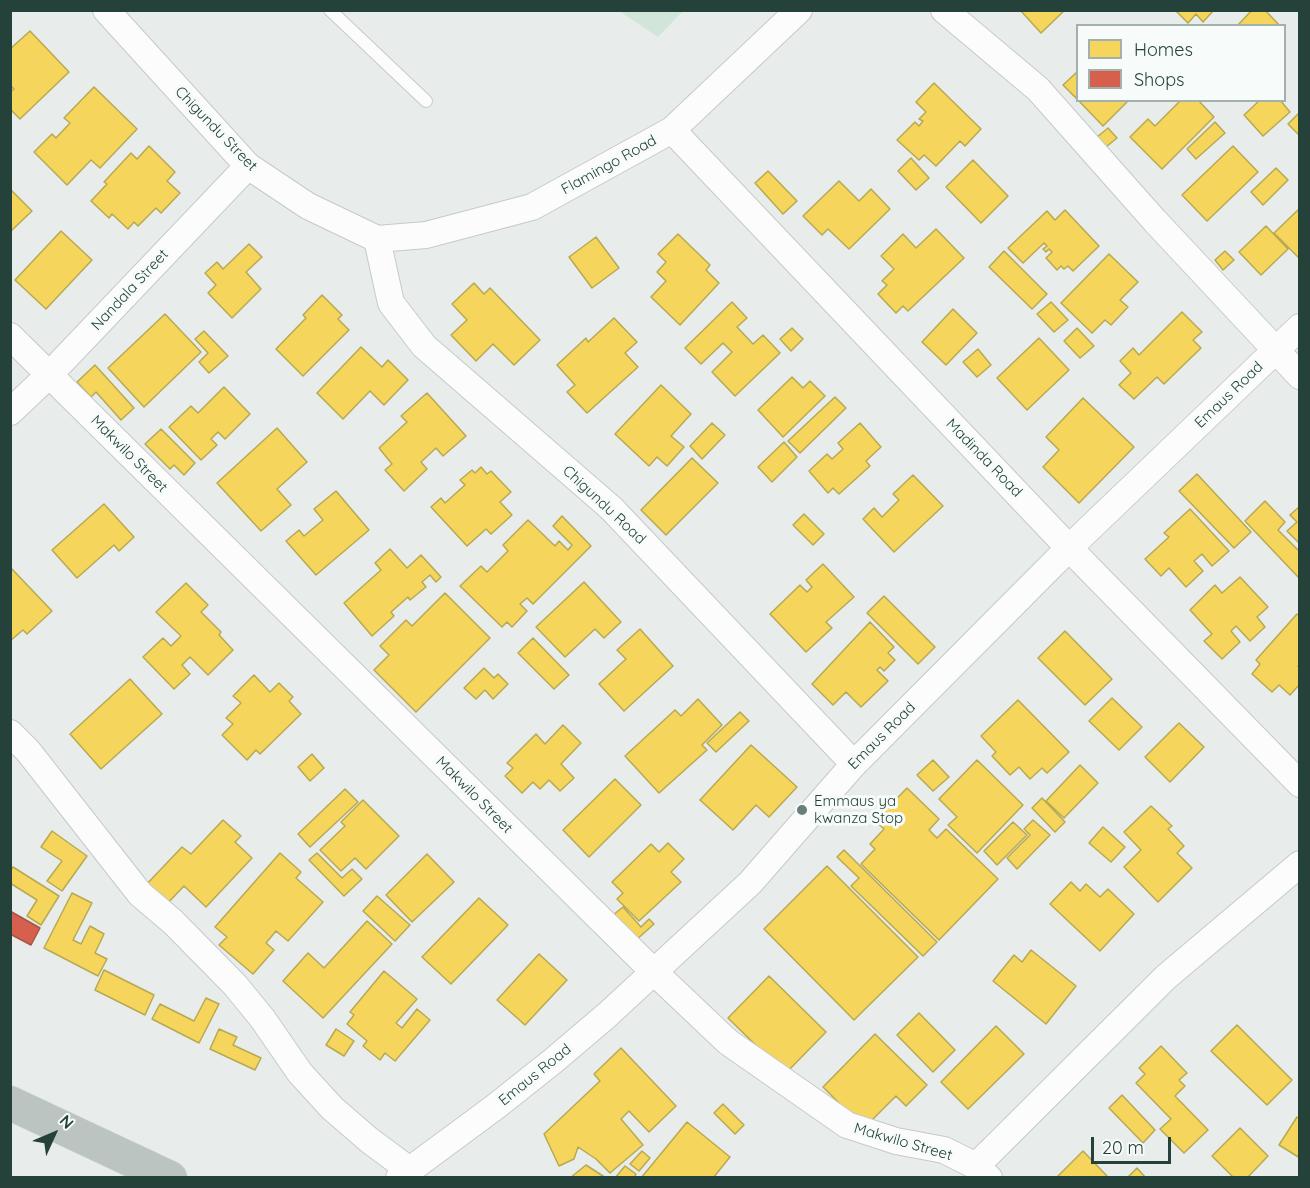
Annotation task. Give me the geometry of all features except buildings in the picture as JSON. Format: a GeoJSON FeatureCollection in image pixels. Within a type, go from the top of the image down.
{"type":"FeatureCollection","features":[{"type":"Feature","properties":{"kind":"highway"},"geometry":{"type":"LineString","coordinates":[[10,1103],[171,1178]]}},
{"type":"Feature","properties":{"kind":"street","name":"Chigundu Street"},"geometry":{"type":"LineString","coordinates":[[106,10],[248,166],[308,206],[377,239]]}},
{"type":"Feature","properties":{"kind":"street","name":"Flamingo Road"},"geometry":{"type":"LineString","coordinates":[[377,239],[426,235],[532,207],[672,130],[799,10]]}},
{"type":"Feature","properties":{"kind":"street"},"geometry":{"type":"LineString","coordinates":[[944,10],[1038,89],[1155,221],[1299,376]]}},
{"type":"Feature","properties":{"kind":"street","name":"Madinda Road"},"geometry":{"type":"LineString","coordinates":[[672,130],[1069,548],[1299,784]]}},
{"type":"Feature","properties":{"kind":"street","name":"Nandala Street"},"geometry":{"type":"LineString","coordinates":[[10,412],[49,375],[248,166]]}},
{"type":"Feature","properties":{"kind":"street","name":"Chigundu Road"},"geometry":{"type":"LineString","coordinates":[[377,239],[391,303],[424,346],[611,508],[854,765]]}},
{"type":"Feature","properties":{"kind":"street","name":"Emaus Road"},"geometry":{"type":"LineString","coordinates":[[404,1173],[495,1107],[553,1061],[606,1016],[652,971],[750,883],[854,765],[1069,548],[1299,327]]}},
{"type":"Feature","properties":{"kind":"street","name":"Makwilo Street"},"geometry":{"type":"LineString","coordinates":[[10,336],[652,971],[728,1042],[847,1125],[896,1141],[944,1150],[983,1172]]}},
{"type":"Feature","properties":{"kind":"street"},"geometry":{"type":"LineString","coordinates":[[10,733],[28,751],[140,894],[173,922],[235,985],[262,1018],[300,1073],[332,1108],[404,1173]]}},
{"type":"Feature","properties":{"kind":"street"},"geometry":{"type":"LineString","coordinates":[[983,1172],[1166,977],[1299,864]]}},
{"type":"Feature","properties":{"kind":"lane"},"geometry":{"type":"LineString","coordinates":[[330,10],[426,101]]}},
{"type":"Feature","properties":{"kind":"green space"},"geometry":{"type":"Polygon","coordinates":[[[619,11],[683,11],[658,37],[619,11]]]}},
{"type":"Feature","properties":{"kind":"place","name":"Emmaus ya kwanza Stop"},"geometry":{"type":"Point","coordinates":[802,810]}}]}
